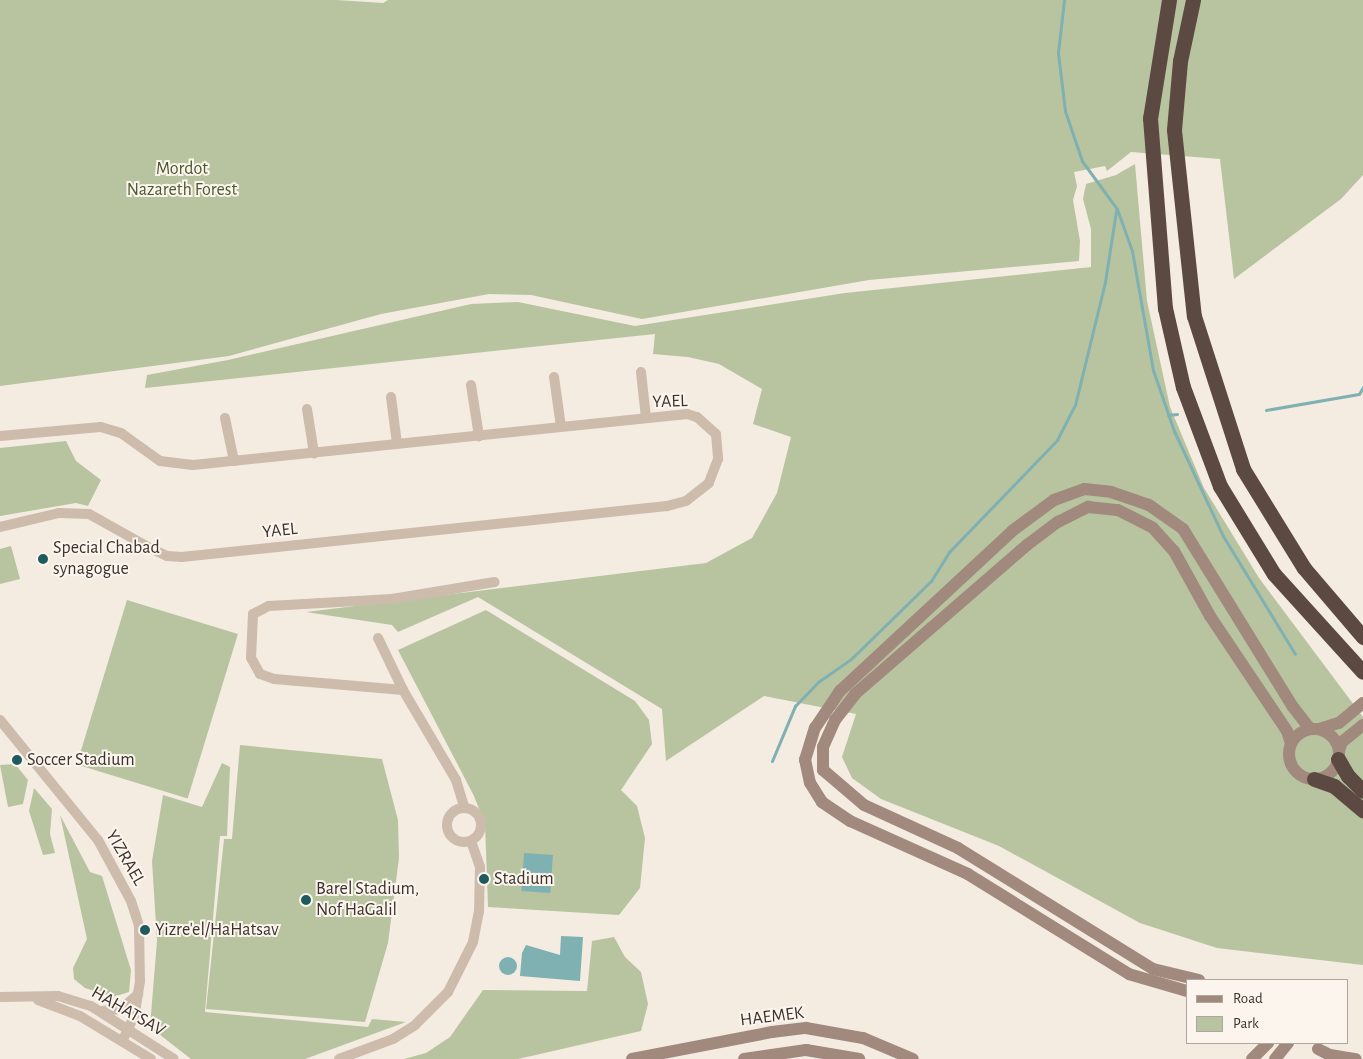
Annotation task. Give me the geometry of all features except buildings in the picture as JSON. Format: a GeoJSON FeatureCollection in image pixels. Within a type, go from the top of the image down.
{"type":"FeatureCollection","features":[{"type":"Feature","properties":{"kind":"highway"},"geometry":{"type":"LineString","coordinates":[[1169,0],[1150,118],[1165,308],[1183,387],[1220,486],[1274,574],[1363,672]]}},
{"type":"Feature","properties":{"kind":"highway"},"geometry":{"type":"LineString","coordinates":[[1193,0],[1180,61],[1174,130],[1194,316],[1243,469],[1304,568],[1363,636]]}},
{"type":"Feature","properties":{"kind":"highway"},"geometry":{"type":"LineString","coordinates":[[1338,755],[1348,776],[1363,791]]}},
{"type":"Feature","properties":{"kind":"highway"},"geometry":{"type":"LineString","coordinates":[[1314,779],[1334,786],[1363,810]]}},
{"type":"Feature","properties":{"kind":"street"},"geometry":{"type":"LineString","coordinates":[[641,372],[646,418]]}},
{"type":"Feature","properties":{"kind":"street"},"geometry":{"type":"LineString","coordinates":[[554,377],[562,427]]}},
{"type":"Feature","properties":{"kind":"street"},"geometry":{"type":"LineString","coordinates":[[471,385],[479,436]]}},
{"type":"Feature","properties":{"kind":"street"},"geometry":{"type":"LineString","coordinates":[[391,397],[397,444]]}},
{"type":"Feature","properties":{"kind":"street"},"geometry":{"type":"LineString","coordinates":[[307,409],[314,453]]}},
{"type":"Feature","properties":{"kind":"street","name":"YAEL"},"geometry":{"type":"LineString","coordinates":[[0,436],[101,427],[122,432],[152,456],[169,464],[234,461],[687,414],[698,417],[716,434],[718,459],[716,471],[709,483],[686,501],[667,506],[182,557],[167,556],[88,514],[60,513],[0,527]]}},
{"type":"Feature","properties":{"kind":"street"},"geometry":{"type":"LineString","coordinates":[[225,418],[234,461]]}},
{"type":"Feature","properties":{"kind":"street"},"geometry":{"type":"LineString","coordinates":[[1186,991],[1129,974],[968,874],[850,821],[822,802],[810,783],[806,760],[815,728],[852,678],[1012,531],[1054,500],[1084,489],[1111,492],[1149,505],[1183,529],[1293,706],[1314,729],[1332,737],[1338,755]]}},
{"type":"Feature","properties":{"kind":"street"},"geometry":{"type":"LineString","coordinates":[[1195,979],[1153,969],[958,848],[864,805],[824,770],[823,747],[835,720],[855,694],[1026,546],[1058,522],[1088,507],[1118,510],[1153,528],[1174,551],[1210,616],[1287,731],[1291,743],[1289,759],[1292,767],[1306,778],[1314,779],[1331,772],[1338,755],[1350,736],[1363,725]]}},
{"type":"Feature","properties":{"kind":"street"},"geometry":{"type":"LineString","coordinates":[[403,690],[274,679],[260,674],[250,658],[253,614],[269,606],[376,600],[495,582]]}},
{"type":"Feature","properties":{"kind":"street"},"geometry":{"type":"LineString","coordinates":[[378,638],[403,690],[456,780],[464,807]]}},
{"type":"Feature","properties":{"kind":"street"},"geometry":{"type":"LineString","coordinates":[[1291,743],[1302,731],[1339,723],[1363,703]]}},
{"type":"Feature","properties":{"kind":"street","name":"YIZRAEL"},"geometry":{"type":"LineString","coordinates":[[0,720],[98,840],[114,866],[139,926],[139,991],[130,1029],[123,1040]]}},
{"type":"Feature","properties":{"kind":"street"},"geometry":{"type":"LineString","coordinates":[[464,807],[474,810],[481,824],[479,834],[471,841],[454,840],[446,826],[449,815],[464,807]]}},
{"type":"Feature","properties":{"kind":"street"},"geometry":{"type":"LineString","coordinates":[[339,1059],[393,1039],[415,1026],[448,992],[473,942],[479,912],[480,867],[471,841]]}},
{"type":"Feature","properties":{"kind":"street"},"geometry":{"type":"LineString","coordinates":[[100,1011],[121,1009],[135,1000],[139,991]]}},
{"type":"Feature","properties":{"kind":"street","name":"HAHATSAV"},"geometry":{"type":"LineString","coordinates":[[2,997],[58,996],[100,1011],[174,1059]]}},
{"type":"Feature","properties":{"kind":"street","name":"HAHATSAV"},"geometry":{"type":"LineString","coordinates":[[2,997],[36,999],[64,1007],[123,1040],[150,1059]]}},
{"type":"Feature","properties":{"kind":"street","name":"HAEMEK"},"geometry":{"type":"LineString","coordinates":[[632,1059],[772,1032],[806,1028],[863,1038],[913,1059]]}},
{"type":"Feature","properties":{"kind":"street"},"geometry":{"type":"LineString","coordinates":[[1252,1059],[1267,1044]]}},
{"type":"Feature","properties":{"kind":"street"},"geometry":{"type":"LineString","coordinates":[[1315,1047],[1330,1055],[1356,1059]]}},
{"type":"Feature","properties":{"kind":"street"},"geometry":{"type":"LineString","coordinates":[[1262,1059],[1281,1049]]}},
{"type":"Feature","properties":{"kind":"street","name":"HAEMEK"},"geometry":{"type":"LineString","coordinates":[[744,1059],[806,1050],[859,1059]]}},
{"type":"Feature","properties":{"kind":"green space","name":"Mordot Nazareth Forest"},"geometry":{"type":"Polygon","coordinates":[[[0,0],[336,0],[383,3],[388,0],[1363,0],[1363,175],[1341,199],[1234,279],[1220,159],[1131,152],[1107,171],[1105,166],[1074,172],[1077,186],[1073,200],[1080,241],[1079,261],[869,280],[642,319],[531,295],[489,294],[381,314],[229,356],[0,386],[0,0]]]}},
{"type":"Feature","properties":{"kind":"green space"},"geometry":{"type":"Polygon","coordinates":[[[1135,164],[1147,301],[1170,407],[1204,488],[1259,578],[1363,717],[1363,965],[1217,948],[1140,923],[999,846],[881,799],[852,778],[842,757],[856,714],[764,696],[666,761],[662,709],[478,597],[398,632],[392,625],[306,612],[706,563],[752,538],[777,493],[791,437],[753,424],[762,389],[719,364],[688,357],[653,354],[655,334],[145,388],[147,375],[228,360],[471,304],[518,302],[635,326],[845,293],[1091,267],[1091,229],[1083,199],[1086,184],[1116,175],[1135,164]]]}},
{"type":"Feature","properties":{"kind":"green space"},"geometry":{"type":"Polygon","coordinates":[[[66,441],[76,461],[101,480],[88,506],[76,503],[0,516],[0,448],[66,441]]]}},
{"type":"Feature","properties":{"kind":"green space"},"geometry":{"type":"Polygon","coordinates":[[[11,546],[20,579],[0,584],[0,549],[11,546]]]}},
{"type":"Feature","properties":{"kind":"green space"},"geometry":{"type":"Polygon","coordinates":[[[127,600],[238,634],[188,798],[77,764],[127,600]]]}},
{"type":"Feature","properties":{"kind":"green space"},"geometry":{"type":"Polygon","coordinates":[[[486,610],[635,701],[649,720],[652,744],[621,790],[637,806],[645,838],[640,888],[619,915],[488,907],[485,824],[474,796],[398,650],[486,610]]]}},
{"type":"Feature","properties":{"kind":"green space","name":"Barel Stadium, Nof HaGalil"},"geometry":{"type":"Polygon","coordinates":[[[240,745],[382,759],[398,820],[399,858],[388,943],[365,1022],[206,1009],[224,839],[232,839],[240,745]]]}},
{"type":"Feature","properties":{"kind":"green space"},"geometry":{"type":"Polygon","coordinates":[[[222,763],[230,767],[227,836],[220,836],[205,1012],[368,1027],[372,1019],[406,1022],[305,1059],[191,1059],[150,1027],[157,941],[152,861],[163,795],[202,807],[222,763]]]}},
{"type":"Feature","properties":{"kind":"green space"},"geometry":{"type":"Polygon","coordinates":[[[15,764],[28,780],[23,804],[8,807],[0,765],[15,764]]]}},
{"type":"Feature","properties":{"kind":"green space"},"geometry":{"type":"Polygon","coordinates":[[[34,788],[52,809],[50,834],[55,853],[43,855],[29,811],[34,788]]]}},
{"type":"Feature","properties":{"kind":"green space"},"geometry":{"type":"Polygon","coordinates":[[[60,815],[90,872],[102,876],[131,970],[129,992],[113,997],[85,988],[74,979],[73,968],[87,939],[60,815]]]}},
{"type":"Feature","properties":{"kind":"green space"},"geometry":{"type":"Polygon","coordinates":[[[614,937],[625,957],[641,972],[648,1004],[641,1031],[518,1059],[404,1059],[426,1053],[450,1037],[483,990],[587,991],[592,941],[614,937]]]}},
{"type":"Feature","properties":{"kind":"water"},"geometry":{"type":"Polygon","coordinates":[[[524,853],[553,855],[550,893],[521,891],[524,853]]]}},
{"type":"Feature","properties":{"kind":"water"},"geometry":{"type":"Polygon","coordinates":[[[561,936],[583,937],[580,981],[520,976],[522,953],[526,945],[560,955],[561,936]]]}},
{"type":"Feature","properties":{"kind":"water"},"geometry":{"type":"Polygon","coordinates":[[[508,957],[514,960],[517,966],[514,972],[508,975],[502,972],[499,966],[502,960],[508,957]]]}},
{"type":"Feature","properties":{"kind":"waterway"},"geometry":{"type":"LineString","coordinates":[[1064,0],[1058,53],[1065,111],[1082,161],[1117,209],[1132,251],[1153,370],[1174,431],[1223,536],[1295,654]]}},
{"type":"Feature","properties":{"kind":"waterway"},"geometry":{"type":"LineString","coordinates":[[772,761],[795,706],[818,682],[851,659],[931,581],[949,552],[1057,440],[1075,405],[1105,282],[1116,211]]}},
{"type":"Feature","properties":{"kind":"waterway"},"geometry":{"type":"LineString","coordinates":[[1266,410],[1359,394],[1363,387]]}},
{"type":"Feature","properties":{"kind":"waterway"},"geometry":{"type":"LineString","coordinates":[[1168,415],[1177,414]]}},
{"type":"Feature","properties":{"kind":"place","name":"Special Chabad synagogue"},"geometry":{"type":"Point","coordinates":[43,559]}},
{"type":"Feature","properties":{"kind":"place","name":"Soccer Stadium"},"geometry":{"type":"Point","coordinates":[17,760]}},
{"type":"Feature","properties":{"kind":"place","name":"Stadium"},"geometry":{"type":"Point","coordinates":[484,879]}},
{"type":"Feature","properties":{"kind":"place","name":"Barel Stadium, Nof HaGalil"},"geometry":{"type":"Point","coordinates":[306,900]}},
{"type":"Feature","properties":{"kind":"place","name":"Yizre'el/HaHatsav"},"geometry":{"type":"Point","coordinates":[145,930]}}]}
